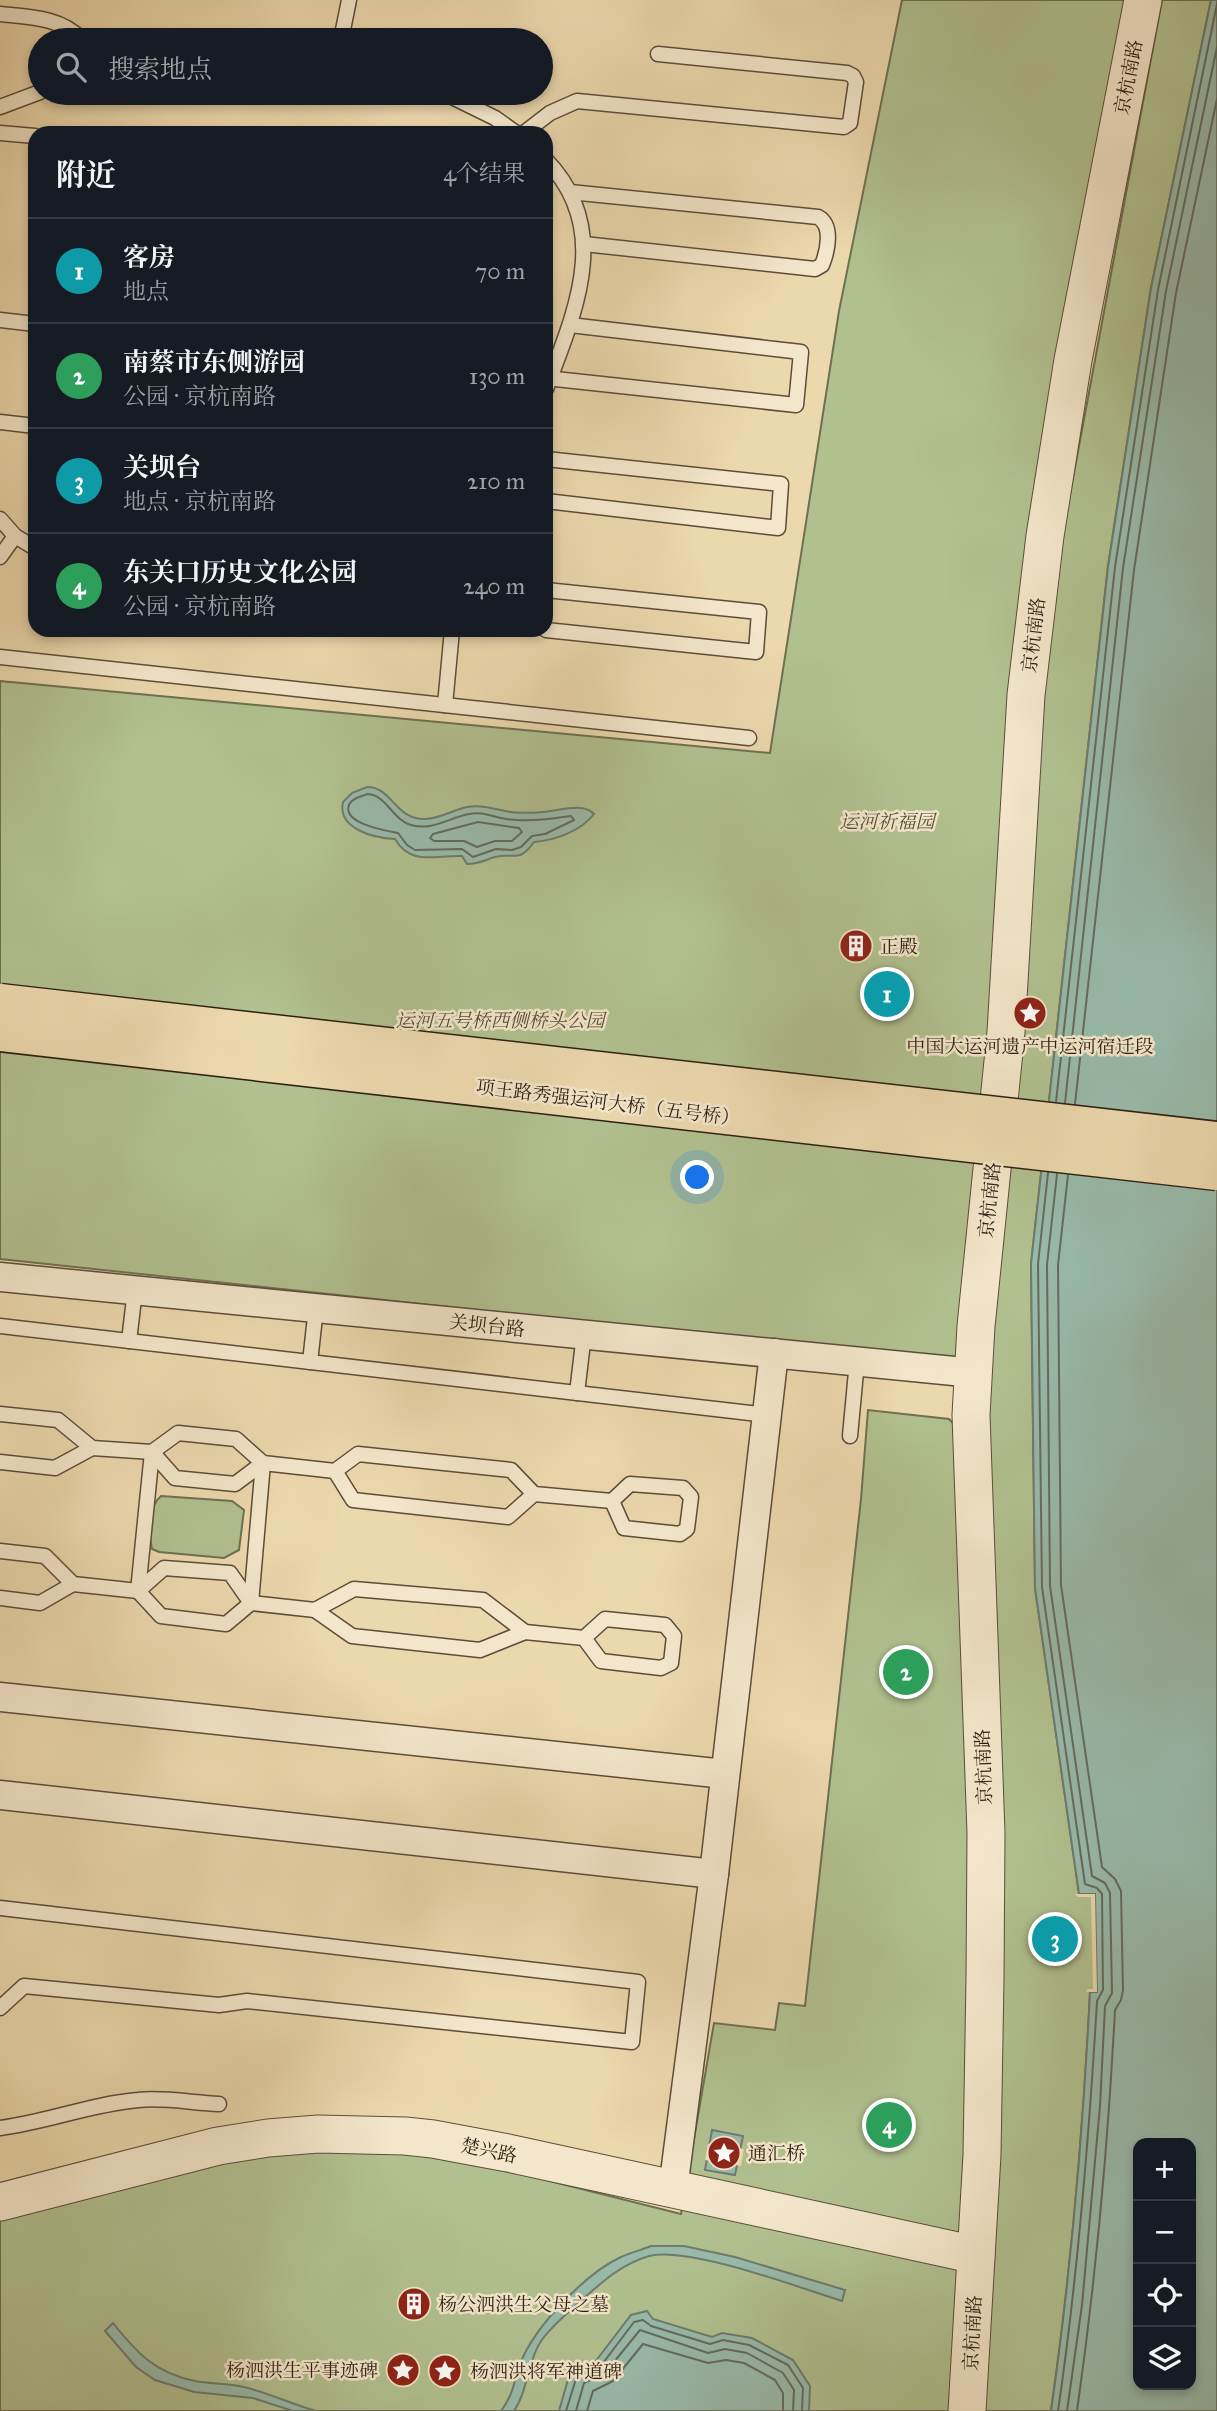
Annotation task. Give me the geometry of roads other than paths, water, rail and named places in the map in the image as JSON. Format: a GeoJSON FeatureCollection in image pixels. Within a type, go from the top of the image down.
{"type":"FeatureCollection","features":[{"type":"Feature","properties":{"kind":"main road","name":"项王路秀强运河大桥（五号桥）"},"geometry":{"type":"LineString","coordinates":[[0,1003],[1217,1140]]}},
{"type":"Feature","properties":{"kind":"main road","name":"项王路秀强运河大桥（五号桥）"},"geometry":{"type":"LineString","coordinates":[[0,1032],[1217,1171]]}},
{"type":"Feature","properties":{"kind":"street","name":"京杭南路"},"geometry":{"type":"LineString","coordinates":[[967,2411],[982,2155],[986,1832],[971,1415],[976,1326],[1006,1032],[1026,695],[1044,549],[1073,360],[1143,0]]}},
{"type":"Feature","properties":{"kind":"street","name":"关坝台路"},"geometry":{"type":"LineString","coordinates":[[0,1277],[974,1373]]}},
{"type":"Feature","properties":{"kind":"street"},"geometry":{"type":"LineString","coordinates":[[673,2189],[774,1353]]}},
{"type":"Feature","properties":{"kind":"street"},"geometry":{"type":"LineString","coordinates":[[0,1697],[725,1774]]}},
{"type":"Feature","properties":{"kind":"street"},"geometry":{"type":"LineString","coordinates":[[0,1795],[713,1874]]}},
{"type":"Feature","properties":{"kind":"street","name":"楚兴路"},"geometry":{"type":"LineString","coordinates":[[0,2202],[218,2146],[318,2134],[405,2136],[433,2139],[673,2189],[976,2255]]}},
{"type":"Feature","properties":{"kind":"lane"},"geometry":{"type":"LineString","coordinates":[[343,28],[349,0]]}},
{"type":"Feature","properties":{"kind":"lane"},"geometry":{"type":"LineString","coordinates":[[0,14],[45,19],[64,28]]}},
{"type":"Feature","properties":{"kind":"lane"},"geometry":{"type":"LineString","coordinates":[[533,126],[550,113],[577,101],[844,127],[850,123],[856,82],[853,76],[847,73],[658,54]]}},
{"type":"Feature","properties":{"kind":"lane"},"geometry":{"type":"LineString","coordinates":[[3,105],[28,96]]}},
{"type":"Feature","properties":{"kind":"lane"},"geometry":{"type":"LineString","coordinates":[[468,105],[506,126]]}},
{"type":"Feature","properties":{"kind":"lane"},"geometry":{"type":"LineString","coordinates":[[0,133],[28,135]]}},
{"type":"Feature","properties":{"kind":"lane"},"geometry":{"type":"LineString","coordinates":[[553,172],[570,192],[584,236],[583,267],[575,311],[553,367]]}},
{"type":"Feature","properties":{"kind":"lane"},"geometry":{"type":"LineString","coordinates":[[570,192],[818,217],[824,220],[828,227],[825,258],[822,265],[816,269],[584,244]]}},
{"type":"Feature","properties":{"kind":"lane"},"geometry":{"type":"LineString","coordinates":[[0,320],[28,323]]}},
{"type":"Feature","properties":{"kind":"lane"},"geometry":{"type":"LineString","coordinates":[[553,383],[796,404],[801,352],[570,325]]}},
{"type":"Feature","properties":{"kind":"lane"},"geometry":{"type":"LineString","coordinates":[[0,422],[28,425]]}},
{"type":"Feature","properties":{"kind":"lane"},"geometry":{"type":"LineString","coordinates":[[553,460],[781,484],[778,528],[553,502]]}},
{"type":"Feature","properties":{"kind":"lane"},"geometry":{"type":"LineString","coordinates":[[0,519],[15,537],[28,544]]}},
{"type":"Feature","properties":{"kind":"lane"},"geometry":{"type":"LineString","coordinates":[[0,557],[15,537]]}},
{"type":"Feature","properties":{"kind":"lane"},"geometry":{"type":"LineString","coordinates":[[553,591],[759,612],[756,652],[553,630]]}},
{"type":"Feature","properties":{"kind":"lane"},"geometry":{"type":"LineString","coordinates":[[445,705],[451,637]]}},
{"type":"Feature","properties":{"kind":"lane"},"geometry":{"type":"LineString","coordinates":[[0,657],[749,738]]}},
{"type":"Feature","properties":{"kind":"lane"},"geometry":{"type":"LineString","coordinates":[[129,1341],[135,1290]]}},
{"type":"Feature","properties":{"kind":"lane"},"geometry":{"type":"LineString","coordinates":[[310,1362],[316,1308]]}},
{"type":"Feature","properties":{"kind":"lane"},"geometry":{"type":"LineString","coordinates":[[0,1326],[766,1415]]}},
{"type":"Feature","properties":{"kind":"lane"},"geometry":{"type":"LineString","coordinates":[[577,1393],[584,1334]]}},
{"type":"Feature","properties":{"kind":"lane"},"geometry":{"type":"LineString","coordinates":[[850,1436],[857,1361]]}},
{"type":"Feature","properties":{"kind":"lane"},"geometry":{"type":"LineString","coordinates":[[0,1414],[58,1420],[92,1448]]}},
{"type":"Feature","properties":{"kind":"lane"},"geometry":{"type":"LineString","coordinates":[[0,1462],[55,1468],[92,1448],[152,1452],[178,1433],[236,1439],[263,1464],[335,1471],[358,1454],[511,1470],[534,1494],[612,1502]]}},
{"type":"Feature","properties":{"kind":"lane"},"geometry":{"type":"LineString","coordinates":[[152,1452],[175,1478],[235,1484],[263,1464]]}},
{"type":"Feature","properties":{"kind":"lane"},"geometry":{"type":"LineString","coordinates":[[138,1591],[152,1452]]}},
{"type":"Feature","properties":{"kind":"lane"},"geometry":{"type":"LineString","coordinates":[[0,1598],[40,1602],[73,1584],[138,1591],[161,1616],[226,1624],[251,1603],[263,1464]]}},
{"type":"Feature","properties":{"kind":"lane"},"geometry":{"type":"LineString","coordinates":[[335,1471],[353,1500],[508,1517],[534,1494]]}},
{"type":"Feature","properties":{"kind":"lane"},"geometry":{"type":"LineString","coordinates":[[630,1484],[683,1488],[691,1497],[687,1529],[680,1534],[624,1528],[612,1502],[630,1484]]}},
{"type":"Feature","properties":{"kind":"lane"},"geometry":{"type":"LineString","coordinates":[[0,1551],[45,1556],[73,1584]]}},
{"type":"Feature","properties":{"kind":"lane"},"geometry":{"type":"LineString","coordinates":[[138,1591],[164,1568],[230,1573],[251,1603],[316,1610],[352,1636],[480,1650],[525,1632],[584,1638],[601,1661],[661,1668],[670,1663],[674,1636],[665,1625],[605,1619],[584,1638]]}},
{"type":"Feature","properties":{"kind":"lane"},"geometry":{"type":"LineString","coordinates":[[316,1610],[355,1589],[483,1600],[525,1632]]}},
{"type":"Feature","properties":{"kind":"lane"},"geometry":{"type":"LineString","coordinates":[[0,1908],[638,1982],[632,2042],[247,2001],[219,2005],[24,1986],[0,2008]]}},
{"type":"Feature","properties":{"kind":"lane"},"geometry":{"type":"LineString","coordinates":[[0,2128],[26,2125],[111,2103],[141,2099],[219,2104]]}},
{"type":"Feature","properties":{"kind":"water"},"geometry":{"type":"Polygon","coordinates":[[[1211,0],[1217,0],[1217,2411],[1051,2411],[1075,2202],[1090,1992],[1097,1992],[1095,1894],[1079,1894],[1035,1588],[1031,1264],[1108,567],[1151,288],[1211,0]]]}},
{"type":"Feature","properties":{"kind":"water"},"geometry":{"type":"Polygon","coordinates":[[[367,787],[383,792],[400,809],[415,818],[442,816],[462,808],[477,806],[524,813],[584,808],[594,814],[575,830],[559,837],[534,842],[520,855],[495,857],[467,864],[462,856],[416,856],[408,853],[395,839],[377,837],[351,825],[343,811],[343,802],[352,793],[367,787]]]}},
{"type":"Feature","properties":{"kind":"water"},"geometry":{"type":"Polygon","coordinates":[[[712,2130],[743,2136],[735,2175],[705,2170],[712,2130]]]}},
{"type":"Feature","properties":{"kind":"water"},"geometry":{"type":"Polygon","coordinates":[[[651,2246],[684,2246],[735,2257],[845,2290],[842,2301],[717,2262],[667,2255],[639,2259],[606,2280],[550,2330],[536,2349],[519,2403],[514,2411],[501,2411],[510,2396],[520,2364],[530,2344],[565,2300],[607,2264],[651,2246]]]}},
{"type":"Feature","properties":{"kind":"water"},"geometry":{"type":"Polygon","coordinates":[[[647,2311],[653,2319],[712,2337],[722,2333],[752,2338],[793,2360],[810,2386],[809,2411],[559,2411],[569,2376],[576,2368],[595,2362],[631,2315],[647,2311]]]}},
{"type":"Feature","properties":{"kind":"water"},"geometry":{"type":"Polygon","coordinates":[[[113,2323],[130,2344],[169,2373],[195,2381],[244,2387],[316,2411],[293,2411],[253,2398],[194,2392],[155,2380],[136,2367],[105,2331],[113,2323]]]}},
{"type":"Feature","properties":{"kind":"place","name":"正殿"},"geometry":{"type":"Point","coordinates":[856,946]}},
{"type":"Feature","properties":{"kind":"place","name":"客房"},"geometry":{"type":"Point","coordinates":[887,994]}},
{"type":"Feature","properties":{"kind":"place","name":"中国大运河遗产中运河宿迁段"},"geometry":{"type":"Point","coordinates":[1030,1013]}},
{"type":"Feature","properties":{"kind":"place","name":"南蔡市东侧游园"},"geometry":{"type":"Point","coordinates":[906,1672]}},
{"type":"Feature","properties":{"kind":"place","name":"关坝台"},"geometry":{"type":"Point","coordinates":[1055,1939]}},
{"type":"Feature","properties":{"kind":"place","name":"东关口历史文化公园"},"geometry":{"type":"Point","coordinates":[889,2125]}},
{"type":"Feature","properties":{"kind":"place","name":"通汇桥"},"geometry":{"type":"Point","coordinates":[724,2153]}},
{"type":"Feature","properties":{"kind":"place","name":"杨公泗洪生父母之墓"},"geometry":{"type":"Point","coordinates":[414,2304]}},
{"type":"Feature","properties":{"kind":"place","name":"杨泗洪生平事迹碑"},"geometry":{"type":"Point","coordinates":[403,2370]}},
{"type":"Feature","properties":{"kind":"place","name":"杨泗洪将军神道碑"},"geometry":{"type":"Point","coordinates":[445,2371]}},
{"type":"Feature","properties":{"kind":"park label","name":"运河祈福园"},"geometry":{"type":"Point","coordinates":[887,821]}},
{"type":"Feature","properties":{"kind":"park label","name":"运河五号桥西侧桥头公园"},"geometry":{"type":"Point","coordinates":[500,1020]}}]}
